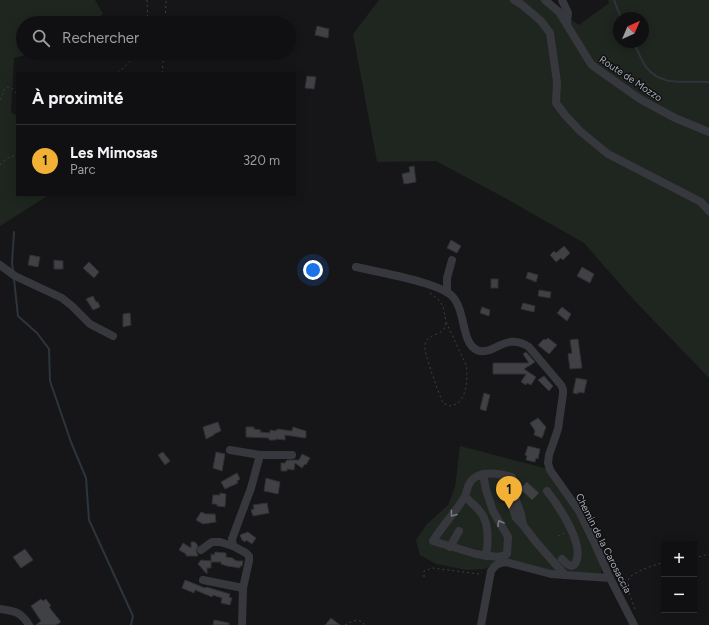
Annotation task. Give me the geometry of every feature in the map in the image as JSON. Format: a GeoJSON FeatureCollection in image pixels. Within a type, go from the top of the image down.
{"type":"FeatureCollection","features":[{"type":"Feature","properties":{"kind":"street"},"geometry":{"type":"LineString","coordinates":[[514,0],[541,21],[550,33],[557,82],[556,103],[565,115],[580,131],[608,154],[701,202],[709,211]]}},
{"type":"Feature","properties":{"kind":"street","name":"Route de Mozzo"},"geometry":{"type":"LineString","coordinates":[[545,0],[559,12],[591,64],[640,99],[675,118],[709,132]]}},
{"type":"Feature","properties":{"kind":"street"},"geometry":{"type":"LineString","coordinates":[[562,0],[568,13],[567,24]]}},
{"type":"Feature","properties":{"kind":"street"},"geometry":{"type":"LineString","coordinates":[[356,267],[423,283],[447,292],[447,278],[452,260]]}},
{"type":"Feature","properties":{"kind":"street"},"geometry":{"type":"LineString","coordinates":[[0,265],[15,276],[62,298],[90,324],[113,336]]}},
{"type":"Feature","properties":{"kind":"street","name":"Chemin de la Carosaccia"},"geometry":{"type":"LineString","coordinates":[[447,292],[459,307],[468,341],[475,349],[483,351],[508,342],[516,341],[524,343],[529,346],[561,385],[563,394],[562,408],[558,429],[549,455],[548,462],[550,470],[579,511],[634,625]]}},
{"type":"Feature","properties":{"kind":"street"},"geometry":{"type":"LineString","coordinates":[[230,450],[260,455],[292,455]]}},
{"type":"Feature","properties":{"kind":"street"},"geometry":{"type":"LineString","coordinates":[[233,546],[232,539],[252,488],[260,455]]}},
{"type":"Feature","properties":{"kind":"street"},"geometry":{"type":"LineString","coordinates":[[483,474],[486,490],[493,510],[508,537],[507,554],[498,558],[486,556],[433,541],[466,497],[466,488],[474,478],[483,474],[507,476],[511,503],[516,518],[565,575]]}},
{"type":"Feature","properties":{"kind":"street"},"geometry":{"type":"LineString","coordinates":[[547,491],[557,504],[570,526],[577,547],[577,558],[574,565],[571,566],[567,564],[562,559]]}},
{"type":"Feature","properties":{"kind":"street"},"geometry":{"type":"LineString","coordinates":[[466,497],[484,517],[487,530],[488,547],[486,556]]}},
{"type":"Feature","properties":{"kind":"street"},"geometry":{"type":"LineString","coordinates":[[450,547],[459,531]]}},
{"type":"Feature","properties":{"kind":"street"},"geometry":{"type":"LineString","coordinates":[[201,550],[212,542],[220,542],[233,546],[248,556],[250,561],[244,588],[242,625]]}},
{"type":"Feature","properties":{"kind":"street"},"geometry":{"type":"LineString","coordinates":[[481,625],[491,571],[494,566],[499,563],[506,562],[551,574],[610,578]]}},
{"type":"Feature","properties":{"kind":"street"},"geometry":{"type":"LineString","coordinates":[[202,580],[244,588]]}},
{"type":"Feature","properties":{"kind":"street"},"geometry":{"type":"LineString","coordinates":[[0,609],[13,611],[24,616],[30,625]]}},
{"type":"Feature","properties":{"kind":"path"},"geometry":{"type":"LineString","coordinates":[[147,0],[148,16]]}},
{"type":"Feature","properties":{"kind":"path"},"geometry":{"type":"LineString","coordinates":[[165,16],[166,0]]}},
{"type":"Feature","properties":{"kind":"path"},"geometry":{"type":"LineString","coordinates":[[119,72],[132,60]]}},
{"type":"Feature","properties":{"kind":"path"},"geometry":{"type":"LineString","coordinates":[[162,72],[163,60]]}},
{"type":"Feature","properties":{"kind":"path"},"geometry":{"type":"LineString","coordinates":[[0,100],[4,90],[7,87],[12,88],[16,93]]}},
{"type":"Feature","properties":{"kind":"path"},"geometry":{"type":"LineString","coordinates":[[0,165],[9,157],[16,155]]}},
{"type":"Feature","properties":{"kind":"path"},"geometry":{"type":"LineString","coordinates":[[428,292],[438,299],[443,306],[446,322],[466,365],[467,373],[461,400],[457,404],[450,406],[443,402],[424,351],[426,341],[430,337],[443,331],[446,327],[446,322]]}},
{"type":"Feature","properties":{"kind":"path"},"geometry":{"type":"LineString","coordinates":[[697,557],[709,554]]}},
{"type":"Feature","properties":{"kind":"path"},"geometry":{"type":"LineString","coordinates":[[635,611],[628,582],[629,577],[661,563]]}},
{"type":"Feature","properties":{"kind":"path"},"geometry":{"type":"LineString","coordinates":[[424,577],[424,571],[432,568],[479,574],[491,571]]}},
{"type":"Feature","properties":{"kind":"path"},"geometry":{"type":"LineString","coordinates":[[345,625],[353,620],[359,620],[365,625]]}},
{"type":"Feature","properties":{"kind":"shaded area"},"geometry":{"type":"Polygon","coordinates":[[[0,0],[95,0],[103,14],[101,16],[16,16],[16,57],[14,58],[11,112],[16,115],[16,196],[47,196],[0,226],[0,0]]]}},
{"type":"Feature","properties":{"kind":"shaded area"},"geometry":{"type":"Polygon","coordinates":[[[379,0],[543,0],[548,5],[579,25],[609,3],[608,0],[709,0],[709,378],[634,300],[584,243],[436,161],[377,162],[353,34],[379,0]]]}},
{"type":"Feature","properties":{"kind":"shaded area"},"geometry":{"type":"Polygon","coordinates":[[[460,446],[548,469],[575,511],[587,533],[599,562],[601,574],[566,571],[561,566],[552,572],[494,563],[485,569],[467,570],[436,564],[420,555],[416,540],[427,524],[448,505],[455,487],[460,446]]]}},
{"type":"Feature","properties":{"kind":"building"},"geometry":{"type":"Polygon","coordinates":[[[317,26],[329,29],[328,38],[315,35],[317,26]]]}},
{"type":"Feature","properties":{"kind":"building"},"geometry":{"type":"Polygon","coordinates":[[[307,76],[316,77],[314,89],[305,88],[307,76]]]}},
{"type":"Feature","properties":{"kind":"building"},"geometry":{"type":"Polygon","coordinates":[[[414,166],[416,182],[404,184],[402,174],[410,172],[409,167],[414,166]]]}},
{"type":"Feature","properties":{"kind":"building"},"geometry":{"type":"Polygon","coordinates":[[[451,240],[461,246],[457,253],[447,248],[451,240]]]}},
{"type":"Feature","properties":{"kind":"building"},"geometry":{"type":"Polygon","coordinates":[[[564,246],[570,253],[563,260],[561,258],[556,262],[550,255],[554,251],[556,253],[564,246]]]}},
{"type":"Feature","properties":{"kind":"building"},"geometry":{"type":"Polygon","coordinates":[[[30,255],[40,257],[38,267],[28,265],[30,255]]]}},
{"type":"Feature","properties":{"kind":"building"},"geometry":{"type":"Polygon","coordinates":[[[54,260],[63,261],[63,269],[54,269],[54,260]]]}},
{"type":"Feature","properties":{"kind":"building"},"geometry":{"type":"Polygon","coordinates":[[[89,262],[99,272],[94,278],[83,268],[89,262]]]}},
{"type":"Feature","properties":{"kind":"building"},"geometry":{"type":"Polygon","coordinates":[[[582,267],[594,274],[590,283],[577,276],[582,267]]]}},
{"type":"Feature","properties":{"kind":"building"},"geometry":{"type":"Polygon","coordinates":[[[528,272],[538,275],[536,282],[526,278],[528,272]]]}},
{"type":"Feature","properties":{"kind":"building"},"geometry":{"type":"Polygon","coordinates":[[[491,279],[498,279],[498,288],[491,288],[491,279]]]}},
{"type":"Feature","properties":{"kind":"building"},"geometry":{"type":"Polygon","coordinates":[[[539,290],[551,292],[550,298],[538,296],[539,290]]]}},
{"type":"Feature","properties":{"kind":"building"},"geometry":{"type":"Polygon","coordinates":[[[93,296],[100,307],[93,310],[86,299],[93,296]]]}},
{"type":"Feature","properties":{"kind":"building"},"geometry":{"type":"Polygon","coordinates":[[[523,303],[535,306],[534,312],[521,309],[523,303]]]}},
{"type":"Feature","properties":{"kind":"building"},"geometry":{"type":"Polygon","coordinates":[[[482,307],[490,310],[489,316],[480,313],[482,307]]]}},
{"type":"Feature","properties":{"kind":"building"},"geometry":{"type":"Polygon","coordinates":[[[562,307],[571,314],[567,321],[557,313],[562,307]]]}},
{"type":"Feature","properties":{"kind":"building"},"geometry":{"type":"Polygon","coordinates":[[[130,313],[131,325],[123,327],[123,314],[130,313]]]}},
{"type":"Feature","properties":{"kind":"building"},"geometry":{"type":"Polygon","coordinates":[[[548,338],[557,345],[549,354],[538,345],[544,339],[546,340],[548,338]]]}},
{"type":"Feature","properties":{"kind":"building"},"geometry":{"type":"Polygon","coordinates":[[[578,339],[582,368],[570,369],[568,354],[572,353],[570,340],[578,339]]]}},
{"type":"Feature","properties":{"kind":"building"},"geometry":{"type":"Polygon","coordinates":[[[526,352],[535,362],[524,369],[536,377],[531,385],[527,383],[526,385],[521,382],[526,374],[493,374],[493,363],[529,363],[523,354],[526,352]]]}},
{"type":"Feature","properties":{"kind":"building"},"geometry":{"type":"Polygon","coordinates":[[[544,376],[553,386],[549,391],[538,380],[544,376]]]}},
{"type":"Feature","properties":{"kind":"building"},"geometry":{"type":"Polygon","coordinates":[[[576,378],[587,380],[584,393],[573,393],[576,378]]]}},
{"type":"Feature","properties":{"kind":"building"},"geometry":{"type":"Polygon","coordinates":[[[484,393],[490,395],[486,411],[480,409],[484,393]]]}},
{"type":"Feature","properties":{"kind":"building"},"geometry":{"type":"Polygon","coordinates":[[[538,418],[546,427],[542,438],[534,435],[535,431],[530,423],[538,418]]]}},
{"type":"Feature","properties":{"kind":"building"},"geometry":{"type":"Polygon","coordinates":[[[218,422],[221,431],[206,439],[203,427],[218,422]]]}},
{"type":"Feature","properties":{"kind":"building"},"geometry":{"type":"Polygon","coordinates":[[[246,427],[254,427],[254,429],[261,430],[260,432],[270,433],[270,430],[276,431],[277,429],[292,431],[293,427],[306,431],[306,437],[285,435],[285,440],[269,440],[269,438],[246,437],[246,427]]]}},
{"type":"Feature","properties":{"kind":"building"},"geometry":{"type":"Polygon","coordinates":[[[528,446],[540,449],[538,459],[536,458],[535,462],[526,460],[527,456],[525,455],[528,446]]]}},
{"type":"Feature","properties":{"kind":"building"},"geometry":{"type":"Polygon","coordinates":[[[163,452],[170,461],[165,465],[158,455],[163,452]]]}},
{"type":"Feature","properties":{"kind":"building"},"geometry":{"type":"Polygon","coordinates":[[[216,452],[225,454],[222,471],[213,468],[216,452]]]}},
{"type":"Feature","properties":{"kind":"building"},"geometry":{"type":"Polygon","coordinates":[[[302,454],[310,458],[306,465],[305,464],[302,468],[295,463],[294,470],[287,469],[287,471],[281,471],[281,463],[285,463],[287,460],[299,460],[302,454]]]}},
{"type":"Feature","properties":{"kind":"building"},"geometry":{"type":"Polygon","coordinates":[[[237,473],[240,479],[237,481],[238,483],[225,489],[221,482],[237,473]]]}},
{"type":"Feature","properties":{"kind":"building"},"geometry":{"type":"Polygon","coordinates":[[[266,478],[280,482],[278,494],[264,491],[266,478]]]}},
{"type":"Feature","properties":{"kind":"building"},"geometry":{"type":"Polygon","coordinates":[[[527,482],[539,493],[532,500],[520,489],[527,482]]]}},
{"type":"Feature","properties":{"kind":"building"},"geometry":{"type":"Polygon","coordinates":[[[220,493],[226,494],[225,507],[212,504],[213,495],[220,495],[220,493]]]}},
{"type":"Feature","properties":{"kind":"building"},"geometry":{"type":"Polygon","coordinates":[[[267,503],[269,513],[253,516],[251,510],[254,509],[253,505],[267,503]]]}},
{"type":"Feature","properties":{"kind":"building"},"geometry":{"type":"Polygon","coordinates":[[[201,512],[206,514],[215,514],[216,522],[203,524],[196,520],[201,512]]]}},
{"type":"Feature","properties":{"kind":"building"},"geometry":{"type":"Polygon","coordinates":[[[248,532],[256,538],[252,544],[246,540],[245,542],[242,540],[240,535],[248,532]]]}},
{"type":"Feature","properties":{"kind":"building"},"geometry":{"type":"Polygon","coordinates":[[[191,542],[195,542],[198,546],[196,550],[198,556],[186,556],[186,554],[179,550],[183,543],[191,548],[191,542]]]}},
{"type":"Feature","properties":{"kind":"building"},"geometry":{"type":"Polygon","coordinates":[[[25,549],[33,560],[21,568],[13,557],[25,549]]]}},
{"type":"Feature","properties":{"kind":"building"},"geometry":{"type":"Polygon","coordinates":[[[215,552],[226,553],[226,557],[233,558],[237,561],[243,561],[242,566],[240,566],[240,568],[227,566],[221,564],[221,562],[211,562],[211,568],[207,568],[207,574],[198,564],[201,560],[211,561],[211,554],[214,555],[215,552]]]}},
{"type":"Feature","properties":{"kind":"building"},"geometry":{"type":"Polygon","coordinates":[[[185,580],[205,588],[206,587],[230,594],[229,597],[232,598],[230,605],[221,603],[222,598],[213,595],[212,597],[195,590],[194,593],[182,588],[185,580]]]}},
{"type":"Feature","properties":{"kind":"building"},"geometry":{"type":"Polygon","coordinates":[[[41,599],[43,601],[46,599],[51,606],[49,607],[61,622],[56,625],[36,625],[41,621],[31,606],[41,599]]]}},
{"type":"Feature","properties":{"kind":"building"},"geometry":{"type":"Polygon","coordinates":[[[331,618],[340,625],[325,625],[331,618]]]}},
{"type":"Feature","properties":{"kind":"building"},"geometry":{"type":"Polygon","coordinates":[[[214,620],[229,623],[229,625],[213,625],[214,620]]]}},
{"type":"Feature","properties":{"kind":"waterway"},"geometry":{"type":"LineString","coordinates":[[614,0],[619,12]]}},
{"type":"Feature","properties":{"kind":"waterway"},"geometry":{"type":"LineString","coordinates":[[636,48],[646,67],[660,78],[675,82],[709,82]]}},
{"type":"Feature","properties":{"kind":"waterway"},"geometry":{"type":"LineString","coordinates":[[13,270],[14,232]]}},
{"type":"Feature","properties":{"kind":"waterway"},"geometry":{"type":"LineString","coordinates":[[14,279],[18,316],[37,333],[49,349],[50,381],[71,442],[86,478],[89,520],[133,616],[131,625]]}},
{"type":"Feature","properties":{"kind":"place","name":"Les Mimosas"},"geometry":{"type":"Point","coordinates":[509,509]}}]}
